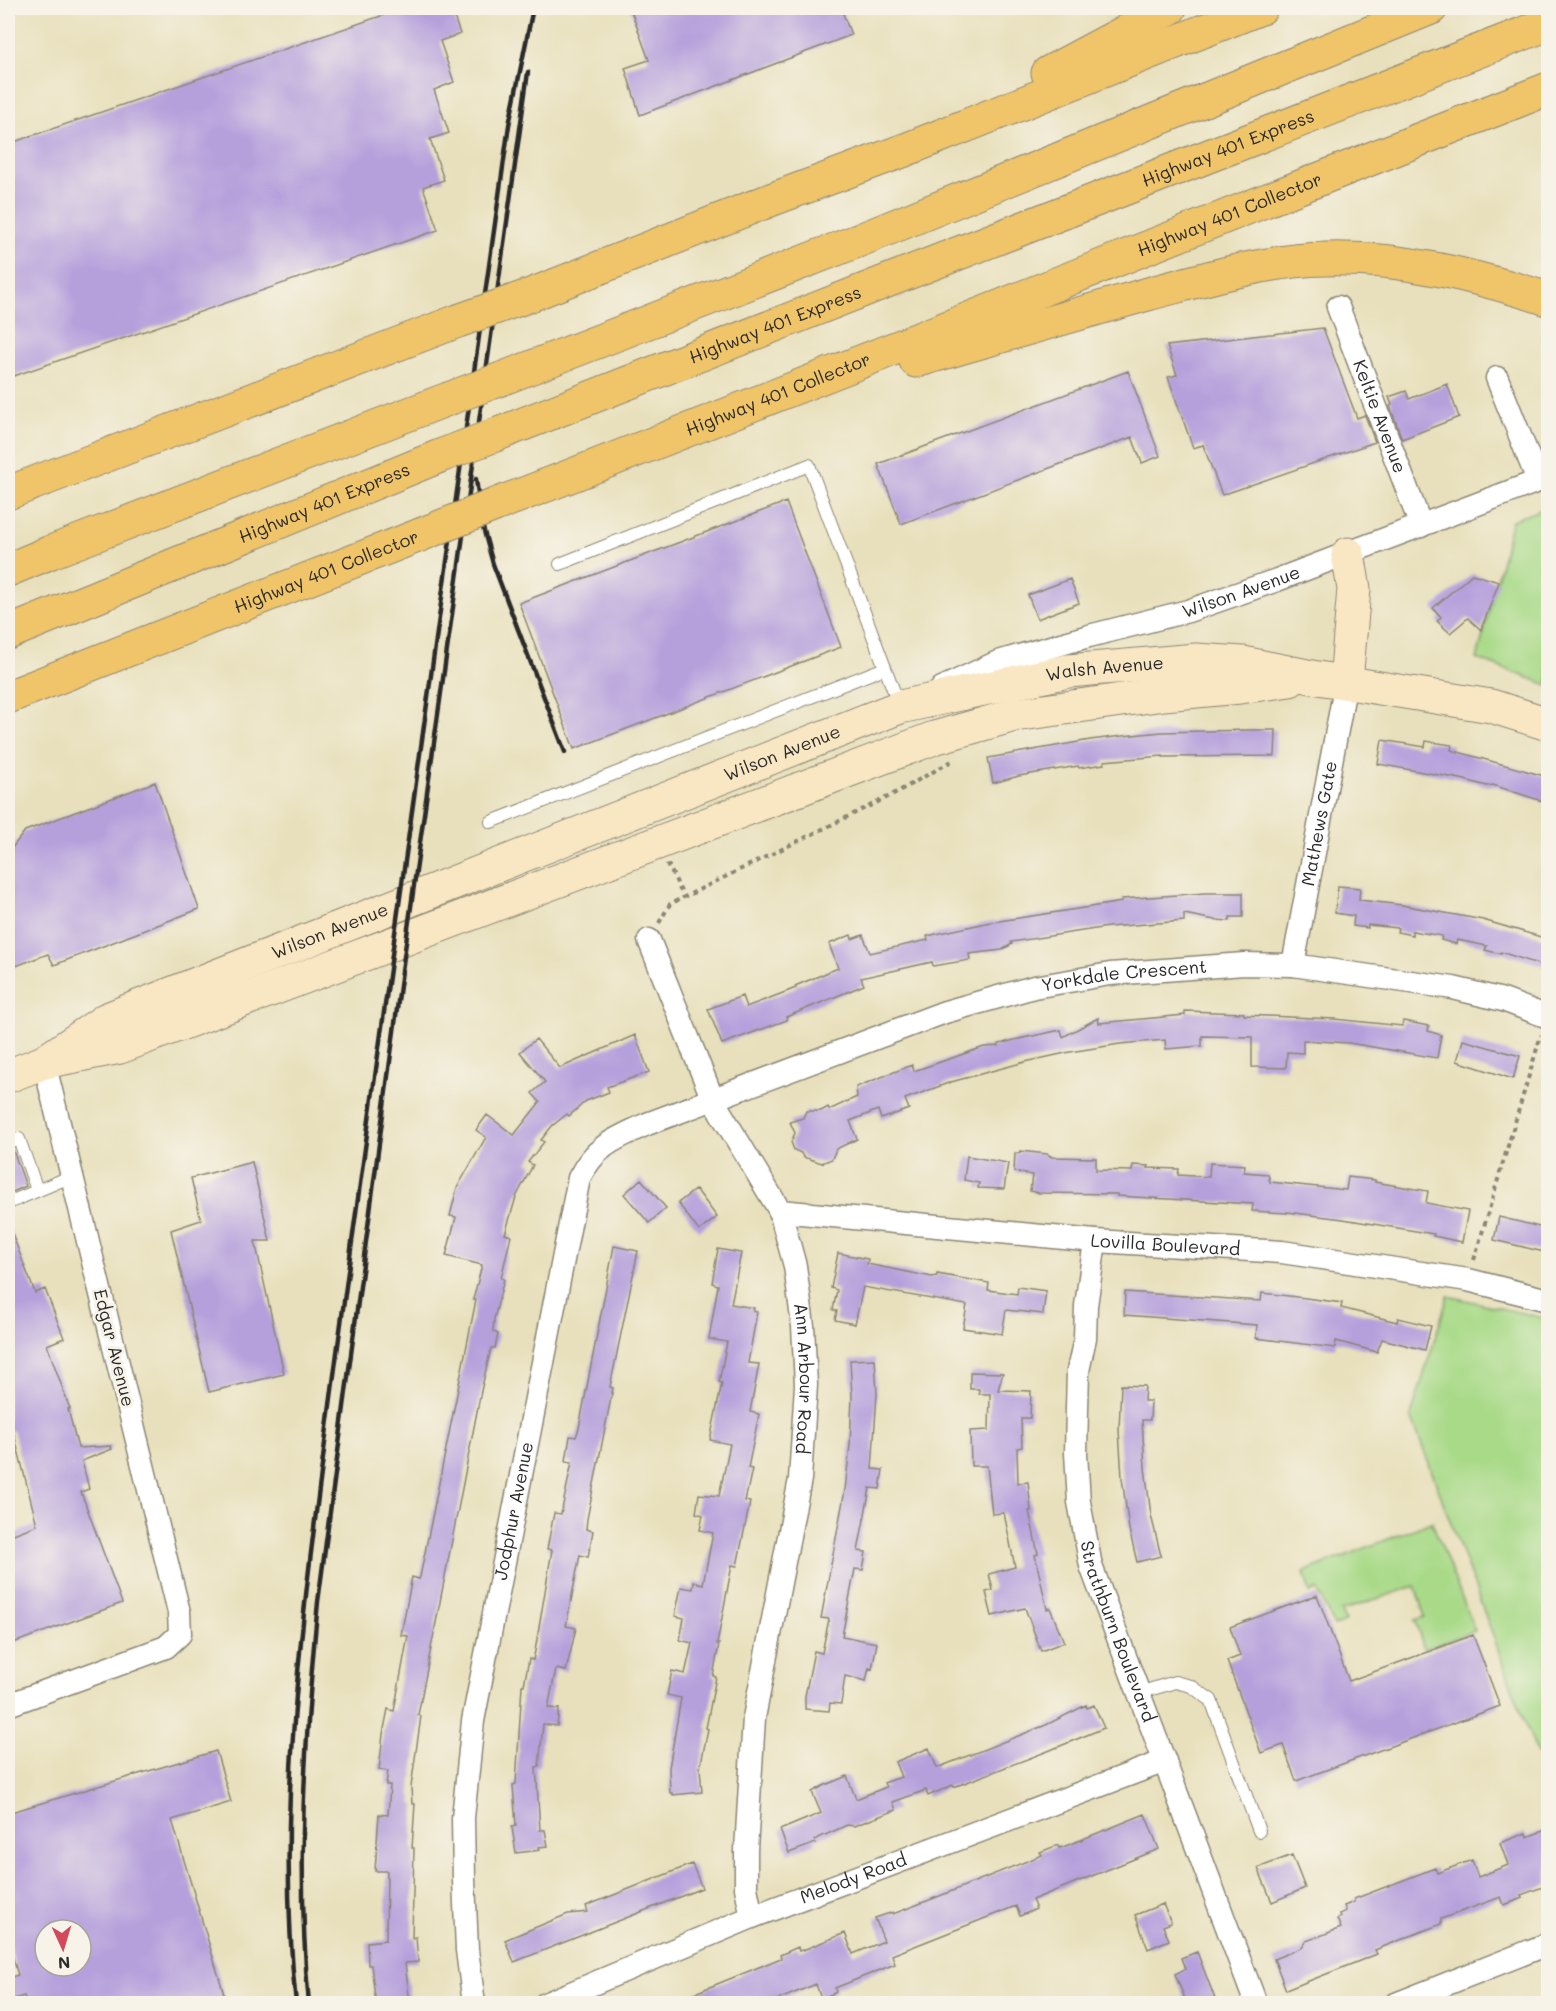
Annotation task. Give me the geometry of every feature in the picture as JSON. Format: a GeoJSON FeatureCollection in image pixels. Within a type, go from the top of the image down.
{"type":"FeatureCollection","features":[{"type":"Feature","properties":{"kind":"highway"},"geometry":{"type":"LineString","coordinates":[[904,150],[1170,8]]}},
{"type":"Feature","properties":{"kind":"highway"},"geometry":{"type":"LineString","coordinates":[[8,493],[528,296],[1261,8]]}},
{"type":"Feature","properties":{"kind":"highway"},"geometry":{"type":"LineString","coordinates":[[8,570],[860,240],[1431,8]]}},
{"type":"Feature","properties":{"kind":"highway","name":"Highway 401 Express"},"geometry":{"type":"LineString","coordinates":[[8,633],[440,456],[1548,24]]}},
{"type":"Feature","properties":{"kind":"highway","name":"Highway 401 Collector"},"geometry":{"type":"LineString","coordinates":[[8,697],[495,505],[727,417],[1253,204],[1548,89]]}},
{"type":"Feature","properties":{"kind":"highway"},"geometry":{"type":"LineString","coordinates":[[727,417],[1056,319],[1200,280],[1268,266],[1324,259],[1378,260],[1439,268],[1548,298]]}},
{"type":"Feature","properties":{"kind":"highway"},"geometry":{"type":"LineString","coordinates":[[8,482],[149,439]]}},
{"type":"Feature","properties":{"kind":"highway"},"geometry":{"type":"LineString","coordinates":[[8,565],[51,552]]}},
{"type":"Feature","properties":{"kind":"main road"},"geometry":{"type":"LineString","coordinates":[[1346,682],[1354,589],[1348,554]]}},
{"type":"Feature","properties":{"kind":"main road","name":"Walsh Avenue"},"geometry":{"type":"LineString","coordinates":[[900,707],[1068,671],[1196,660],[1243,663],[1312,677],[1491,706],[1548,724]]}},
{"type":"Feature","properties":{"kind":"main road","name":"Walsh Avenue"},"geometry":{"type":"LineString","coordinates":[[945,748],[1015,716],[1164,694],[1312,677]]}},
{"type":"Feature","properties":{"kind":"main road","name":"Wilson Avenue"},"geometry":{"type":"LineString","coordinates":[[44,1062],[107,1019],[900,707]]}},
{"type":"Feature","properties":{"kind":"main road","name":"Wilson Avenue"},"geometry":{"type":"LineString","coordinates":[[8,1076],[44,1062],[120,1047],[945,748]]}},
{"type":"Feature","properties":{"kind":"street","name":"Keltie Avenue"},"geometry":{"type":"LineString","coordinates":[[1338,307],[1421,526]]}},
{"type":"Feature","properties":{"kind":"street","name":"Wilson Avenue"},"geometry":{"type":"LineString","coordinates":[[900,707],[998,662],[1188,611],[1348,554],[1538,481],[1497,378]]}},
{"type":"Feature","properties":{"kind":"street","name":"Mathews Gate"},"geometry":{"type":"LineString","coordinates":[[1293,965],[1346,682]]}},
{"type":"Feature","properties":{"kind":"street","name":"Ann Arbour Road"},"geometry":{"type":"LineString","coordinates":[[649,940],[713,1100],[780,1211],[795,1266],[804,1326],[806,1385],[800,1479],[754,1718],[746,1850],[746,1888],[752,1917]]}},
{"type":"Feature","properties":{"kind":"street","name":"Yorkdale Crescent"},"geometry":{"type":"LineString","coordinates":[[713,1100],[945,1012],[1034,987],[1110,974],[1244,964],[1293,965],[1453,988],[1503,1000],[1547,1017]]}},
{"type":"Feature","properties":{"kind":"street","name":"Edgar Avenue"},"geometry":{"type":"LineString","coordinates":[[8,1706],[166,1647],[180,1635],[176,1601],[44,1062]]}},
{"type":"Feature","properties":{"kind":"street","name":"Jodphur Avenue"},"geometry":{"type":"LineString","coordinates":[[474,2004],[468,1950],[464,1839],[466,1785],[473,1721],[579,1178],[587,1162],[598,1150],[612,1141],[647,1124],[713,1100]]}},
{"type":"Feature","properties":{"kind":"street","name":"Lovilla Boulevard"},"geometry":{"type":"LineString","coordinates":[[780,1211],[1095,1241],[1282,1252],[1468,1280],[1548,1300]]}},
{"type":"Feature","properties":{"kind":"street","name":"Strathburn Boulevard"},"geometry":{"type":"LineString","coordinates":[[1095,1241],[1086,1306],[1085,1338],[1078,1371],[1076,1453],[1079,1502],[1091,1566],[1256,2004]]}},
{"type":"Feature","properties":{"kind":"street","name":"Melody Road"},"geometry":{"type":"LineString","coordinates":[[545,2004],[752,1917],[1165,1761]]}},
{"type":"Feature","properties":{"kind":"street"},"geometry":{"type":"LineString","coordinates":[[1396,2004],[1548,1944]]}},
{"type":"Feature","properties":{"kind":"lane"},"geometry":{"type":"LineString","coordinates":[[560,564],[809,465],[900,707]]}},
{"type":"Feature","properties":{"kind":"lane"},"geometry":{"type":"LineString","coordinates":[[491,822],[885,668]]}},
{"type":"Feature","properties":{"kind":"lane"},"geometry":{"type":"LineString","coordinates":[[8,1143],[19,1139],[37,1190]]}},
{"type":"Feature","properties":{"kind":"lane"},"geometry":{"type":"LineString","coordinates":[[8,1200],[72,1176]]}},
{"type":"Feature","properties":{"kind":"lane"},"geometry":{"type":"LineString","coordinates":[[1139,1693],[1175,1682],[1191,1686],[1211,1700],[1259,1831]]}},
{"type":"Feature","properties":{"kind":"path"},"geometry":{"type":"LineString","coordinates":[[649,940],[670,904],[890,796],[945,748]]}},
{"type":"Feature","properties":{"kind":"path"},"geometry":{"type":"LineString","coordinates":[[660,870],[669,866],[684,898]]}},
{"type":"Feature","properties":{"kind":"path"},"geometry":{"type":"LineString","coordinates":[[1468,1280],[1547,1017]]}},
{"type":"Feature","properties":{"kind":"green space"},"geometry":{"type":"Polygon","coordinates":[[[1548,507],[1548,685],[1477,659],[1512,520],[1548,507]]]}},
{"type":"Feature","properties":{"kind":"green space"},"geometry":{"type":"Polygon","coordinates":[[[1448,1296],[1548,1319],[1548,1749],[1537,1754],[1411,1416],[1448,1296]]]}},
{"type":"Feature","properties":{"kind":"green space"},"geometry":{"type":"Polygon","coordinates":[[[1432,1522],[1475,1631],[1424,1649],[1415,1620],[1425,1617],[1415,1586],[1341,1611],[1345,1622],[1334,1626],[1317,1589],[1310,1593],[1304,1572],[1432,1522]]]}},
{"type":"Feature","properties":{"kind":"building"},"geometry":{"type":"Polygon","coordinates":[[[404,8],[451,8],[460,34],[440,41],[454,82],[434,90],[449,133],[430,139],[444,180],[423,187],[438,230],[8,378],[8,144],[404,8]]]}},
{"type":"Feature","properties":{"kind":"building"},"geometry":{"type":"Polygon","coordinates":[[[630,8],[841,8],[851,35],[640,115],[625,68],[649,60],[630,8]]]}},
{"type":"Feature","properties":{"kind":"building"},"geometry":{"type":"Polygon","coordinates":[[[1323,328],[1357,418],[1365,415],[1375,442],[1222,495],[1203,445],[1193,448],[1168,377],[1177,375],[1167,346],[1323,328]]]}},
{"type":"Feature","properties":{"kind":"building"},"geometry":{"type":"Polygon","coordinates":[[[1128,371],[1160,456],[1142,463],[1132,437],[901,524],[878,464],[1128,371]]]}},
{"type":"Feature","properties":{"kind":"building"},"geometry":{"type":"Polygon","coordinates":[[[1447,384],[1459,417],[1402,439],[1389,397],[1406,391],[1409,399],[1447,384]]]}},
{"type":"Feature","properties":{"kind":"building"},"geometry":{"type":"Polygon","coordinates":[[[786,502],[841,647],[574,749],[519,603],[786,502]]]}},
{"type":"Feature","properties":{"kind":"building"},"geometry":{"type":"Polygon","coordinates":[[[1472,574],[1499,582],[1481,630],[1468,618],[1450,633],[1437,621],[1441,617],[1433,608],[1472,574]]]}},
{"type":"Feature","properties":{"kind":"building"},"geometry":{"type":"Polygon","coordinates":[[[1070,579],[1079,603],[1037,619],[1028,595],[1070,579]]]}},
{"type":"Feature","properties":{"kind":"building"},"geometry":{"type":"Polygon","coordinates":[[[1276,730],[1275,756],[1163,756],[1104,761],[1104,764],[1019,776],[993,783],[988,758],[1122,736],[1162,732],[1276,730]]]}},
{"type":"Feature","properties":{"kind":"building"},"geometry":{"type":"Polygon","coordinates":[[[1382,740],[1425,747],[1426,741],[1452,745],[1451,750],[1548,777],[1548,803],[1493,785],[1487,786],[1378,764],[1382,740]]]}},
{"type":"Feature","properties":{"kind":"building"},"geometry":{"type":"Polygon","coordinates":[[[155,782],[199,909],[54,965],[48,954],[8,969],[8,853],[25,831],[155,782]]]}},
{"type":"Feature","properties":{"kind":"building"},"geometry":{"type":"Polygon","coordinates":[[[1338,886],[1360,888],[1359,900],[1402,905],[1483,920],[1548,939],[1548,964],[1545,963],[1544,966],[1501,952],[1501,954],[1485,950],[1487,946],[1457,940],[1456,944],[1441,940],[1442,936],[1412,931],[1412,935],[1397,932],[1398,928],[1353,926],[1354,916],[1335,913],[1338,886]]]}},
{"type":"Feature","properties":{"kind":"building"},"geometry":{"type":"Polygon","coordinates":[[[1205,893],[1243,893],[1243,917],[1230,917],[1230,921],[1184,914],[1184,921],[1108,927],[1011,942],[1012,944],[1002,950],[969,954],[970,960],[933,966],[932,962],[861,978],[864,985],[786,1017],[787,1020],[722,1044],[708,1009],[742,996],[746,1007],[796,988],[795,986],[838,968],[829,944],[851,935],[852,939],[863,935],[870,953],[928,940],[927,936],[986,923],[1122,902],[1122,899],[1205,893]]]}},
{"type":"Feature","properties":{"kind":"building"},"geometry":{"type":"Polygon","coordinates":[[[1185,1011],[1335,1019],[1402,1026],[1403,1021],[1429,1026],[1428,1031],[1441,1035],[1437,1058],[1349,1043],[1303,1040],[1303,1053],[1287,1052],[1286,1068],[1252,1067],[1252,1037],[1202,1036],[1202,1046],[1166,1049],[1165,1040],[1070,1052],[951,1082],[905,1099],[909,1109],[881,1119],[878,1110],[850,1121],[857,1139],[836,1149],[832,1159],[822,1163],[803,1157],[801,1153],[794,1150],[791,1142],[795,1133],[790,1122],[803,1118],[806,1111],[821,1111],[828,1107],[829,1110],[857,1097],[856,1087],[912,1065],[914,1071],[984,1047],[999,1046],[999,1044],[1014,1040],[1061,1030],[1063,1037],[1098,1018],[1099,1023],[1185,1015],[1185,1011]]]}},
{"type":"Feature","properties":{"kind":"building"},"geometry":{"type":"Polygon","coordinates":[[[635,1035],[649,1072],[607,1087],[609,1092],[586,1101],[569,1116],[567,1114],[552,1126],[541,1140],[544,1142],[528,1162],[533,1165],[516,1197],[505,1234],[511,1236],[494,1319],[493,1331],[498,1334],[495,1348],[491,1348],[481,1391],[418,1715],[421,1716],[411,1787],[412,1804],[415,1804],[412,1848],[414,1848],[412,1938],[416,1937],[418,1962],[405,1963],[410,2004],[376,2004],[371,1965],[368,1965],[367,1942],[386,1940],[387,1871],[375,1871],[379,1814],[388,1815],[390,1785],[386,1785],[388,1771],[379,1770],[383,1734],[388,1709],[394,1711],[408,1636],[401,1635],[412,1577],[419,1579],[420,1577],[476,1300],[473,1300],[482,1265],[446,1256],[456,1217],[450,1216],[457,1188],[486,1137],[476,1130],[487,1115],[514,1135],[540,1102],[532,1093],[545,1082],[520,1052],[536,1039],[560,1068],[635,1035]]]}},
{"type":"Feature","properties":{"kind":"building"},"geometry":{"type":"Polygon","coordinates":[[[1463,1040],[1520,1056],[1513,1079],[1457,1061],[1463,1040]]]}},
{"type":"Feature","properties":{"kind":"building"},"geometry":{"type":"Polygon","coordinates":[[[13,1150],[26,1186],[8,1194],[8,1151],[13,1150]]]}},
{"type":"Feature","properties":{"kind":"building"},"geometry":{"type":"Polygon","coordinates":[[[1020,1151],[1047,1154],[1052,1157],[1096,1158],[1096,1170],[1132,1171],[1133,1165],[1179,1169],[1178,1175],[1209,1177],[1210,1163],[1245,1165],[1244,1172],[1268,1174],[1270,1182],[1346,1190],[1348,1177],[1375,1180],[1375,1182],[1428,1191],[1426,1203],[1468,1211],[1462,1242],[1433,1236],[1434,1234],[1343,1219],[1287,1212],[1252,1211],[1253,1204],[1117,1196],[1117,1194],[1039,1193],[1030,1191],[1032,1175],[1014,1172],[1015,1153],[1020,1153],[1020,1151]]]}},
{"type":"Feature","properties":{"kind":"building"},"geometry":{"type":"Polygon","coordinates":[[[967,1156],[1008,1163],[1004,1189],[978,1188],[979,1183],[964,1180],[967,1156]]]}},
{"type":"Feature","properties":{"kind":"building"},"geometry":{"type":"Polygon","coordinates":[[[252,1162],[270,1241],[255,1241],[284,1374],[209,1392],[171,1230],[201,1220],[191,1178],[252,1162]]]}},
{"type":"Feature","properties":{"kind":"building"},"geometry":{"type":"Polygon","coordinates":[[[641,1179],[666,1208],[649,1223],[624,1194],[641,1179]]]}},
{"type":"Feature","properties":{"kind":"building"},"geometry":{"type":"Polygon","coordinates":[[[696,1189],[717,1217],[699,1231],[678,1203],[696,1189]]]}},
{"type":"Feature","properties":{"kind":"building"},"geometry":{"type":"Polygon","coordinates":[[[1499,1217],[1548,1229],[1548,1253],[1494,1240],[1499,1217]]]}},
{"type":"Feature","properties":{"kind":"building"},"geometry":{"type":"Polygon","coordinates":[[[8,1223],[35,1293],[45,1289],[64,1338],[47,1345],[70,1409],[68,1409],[78,1448],[111,1446],[112,1449],[82,1461],[89,1489],[81,1492],[122,1603],[8,1645],[8,1536],[37,1525],[13,1430],[8,1432],[8,1223]]]}},
{"type":"Feature","properties":{"kind":"building"},"geometry":{"type":"Polygon","coordinates":[[[614,1246],[638,1251],[610,1387],[613,1388],[587,1519],[586,1529],[593,1531],[588,1557],[580,1555],[566,1626],[576,1628],[566,1671],[556,1669],[548,1708],[559,1709],[557,1726],[543,1724],[539,1767],[536,1767],[540,1830],[545,1830],[548,1846],[539,1847],[540,1850],[516,1853],[512,1827],[516,1826],[513,1785],[516,1784],[522,1685],[524,1685],[529,1659],[533,1660],[535,1651],[552,1550],[547,1549],[554,1513],[561,1514],[572,1462],[566,1461],[570,1436],[576,1437],[579,1428],[614,1246]]]}},
{"type":"Feature","properties":{"kind":"building"},"geometry":{"type":"Polygon","coordinates":[[[718,1249],[741,1253],[731,1304],[754,1308],[753,1311],[757,1312],[748,1363],[759,1364],[750,1412],[759,1414],[748,1468],[752,1469],[745,1501],[750,1502],[737,1566],[732,1565],[717,1644],[719,1644],[713,1676],[716,1677],[700,1768],[702,1792],[673,1795],[670,1793],[669,1768],[681,1698],[667,1695],[672,1671],[685,1674],[692,1643],[680,1640],[684,1618],[675,1616],[681,1587],[693,1589],[694,1582],[703,1584],[713,1533],[700,1530],[703,1515],[696,1513],[699,1494],[719,1496],[730,1444],[710,1440],[722,1383],[719,1382],[727,1342],[709,1339],[718,1285],[712,1283],[718,1249]]]}},
{"type":"Feature","properties":{"kind":"building"},"geometry":{"type":"Polygon","coordinates":[[[838,1253],[868,1259],[867,1264],[932,1277],[937,1274],[989,1283],[988,1290],[1017,1294],[1018,1287],[1046,1291],[1043,1314],[1006,1310],[1002,1334],[963,1328],[967,1305],[863,1287],[855,1324],[835,1320],[837,1311],[833,1310],[837,1290],[831,1288],[838,1253]]]}},
{"type":"Feature","properties":{"kind":"building"},"geometry":{"type":"Polygon","coordinates":[[[1125,1292],[1261,1301],[1262,1293],[1342,1303],[1341,1308],[1397,1322],[1398,1318],[1431,1326],[1425,1350],[1382,1339],[1377,1352],[1336,1341],[1335,1348],[1256,1338],[1257,1325],[1124,1315],[1125,1292]]]}},
{"type":"Feature","properties":{"kind":"building"},"geometry":{"type":"Polygon","coordinates":[[[875,1359],[877,1394],[872,1469],[883,1470],[880,1489],[870,1488],[858,1551],[866,1552],[863,1570],[855,1569],[842,1636],[877,1643],[872,1669],[869,1668],[866,1681],[845,1676],[841,1704],[830,1703],[829,1711],[805,1709],[805,1696],[814,1651],[822,1653],[829,1619],[821,1618],[845,1490],[852,1396],[850,1360],[875,1359]]]}},
{"type":"Feature","properties":{"kind":"building"},"geometry":{"type":"Polygon","coordinates":[[[970,1372],[1003,1373],[998,1390],[1031,1391],[1030,1418],[1021,1418],[1022,1447],[1017,1448],[1018,1483],[1028,1482],[1031,1511],[1029,1511],[1038,1554],[1035,1555],[1047,1609],[1050,1608],[1064,1642],[1041,1651],[1025,1608],[992,1616],[986,1592],[993,1590],[989,1574],[1015,1567],[1004,1513],[992,1514],[987,1466],[971,1466],[970,1431],[989,1430],[990,1394],[979,1394],[979,1389],[970,1389],[970,1372]]]}},
{"type":"Feature","properties":{"kind":"building"},"geometry":{"type":"Polygon","coordinates":[[[1121,1385],[1145,1386],[1144,1401],[1151,1401],[1150,1420],[1142,1420],[1145,1468],[1151,1515],[1161,1556],[1137,1562],[1129,1529],[1122,1478],[1119,1430],[1121,1385]]]}},
{"type":"Feature","properties":{"kind":"building"},"geometry":{"type":"Polygon","coordinates":[[[1317,1595],[1349,1681],[1473,1635],[1500,1706],[1296,1781],[1283,1745],[1261,1753],[1227,1661],[1240,1656],[1230,1627],[1317,1595]]]}},
{"type":"Feature","properties":{"kind":"building"},"geometry":{"type":"Polygon","coordinates":[[[1086,1705],[1087,1708],[1094,1705],[1104,1728],[954,1787],[953,1785],[928,1796],[926,1790],[893,1802],[896,1810],[854,1826],[847,1825],[814,1840],[816,1843],[789,1853],[780,1830],[821,1813],[812,1792],[823,1786],[847,1776],[856,1799],[886,1787],[884,1783],[901,1777],[895,1762],[929,1748],[937,1768],[1046,1725],[1086,1705]]]}},
{"type":"Feature","properties":{"kind":"building"},"geometry":{"type":"Polygon","coordinates":[[[216,1751],[231,1802],[172,1820],[227,2004],[27,2004],[24,1996],[11,2000],[8,1978],[18,1975],[8,1941],[8,1813],[216,1751]]]}},
{"type":"Feature","properties":{"kind":"building"},"geometry":{"type":"Polygon","coordinates":[[[1145,1814],[1159,1849],[1032,1900],[1036,1909],[1020,1916],[1016,1906],[892,1955],[895,1964],[835,1988],[836,1992],[821,1999],[816,1984],[768,2004],[668,2004],[781,1958],[780,1955],[798,1947],[799,1951],[803,1950],[845,1933],[853,1954],[884,1941],[875,1918],[893,1912],[893,1914],[932,1899],[1042,1855],[1040,1852],[1058,1845],[1059,1848],[1063,1847],[1145,1814]]]}},
{"type":"Feature","properties":{"kind":"building"},"geometry":{"type":"Polygon","coordinates":[[[1548,1829],[1548,1885],[1521,1895],[1523,1898],[1504,1905],[1501,1897],[1441,1919],[1441,1924],[1375,1950],[1377,1954],[1286,1990],[1274,1959],[1301,1948],[1306,1941],[1341,1928],[1337,1919],[1346,1911],[1344,1906],[1354,1902],[1354,1899],[1435,1868],[1437,1873],[1472,1860],[1478,1877],[1508,1865],[1500,1843],[1526,1833],[1527,1837],[1548,1829]]]}},
{"type":"Feature","properties":{"kind":"building"},"geometry":{"type":"Polygon","coordinates":[[[1292,1855],[1305,1888],[1272,1902],[1258,1868],[1292,1855]]]}},
{"type":"Feature","properties":{"kind":"building"},"geometry":{"type":"Polygon","coordinates":[[[692,1864],[702,1888],[514,1962],[505,1940],[568,1914],[588,1912],[586,1906],[692,1864]]]}},
{"type":"Feature","properties":{"kind":"building"},"geometry":{"type":"Polygon","coordinates":[[[1163,1904],[1171,1923],[1163,1926],[1169,1940],[1148,1949],[1135,1915],[1163,1904]]]}},
{"type":"Feature","properties":{"kind":"building"},"geometry":{"type":"Polygon","coordinates":[[[1197,1952],[1217,2004],[1187,2004],[1175,1974],[1185,1969],[1181,1958],[1197,1952]]]}},
{"type":"Feature","properties":{"kind":"railway"},"geometry":{"type":"LineString","coordinates":[[296,2004],[289,1899],[290,1795],[296,1690],[307,1586],[373,1089],[509,125],[533,8]]}},
{"type":"Feature","properties":{"kind":"railway"},"geometry":{"type":"LineString","coordinates":[[309,2004],[303,1903],[304,1803],[309,1702],[318,1602],[402,971],[528,72]]}},
{"type":"Feature","properties":{"kind":"railway"},"geometry":{"type":"LineString","coordinates":[[476,479],[482,524],[493,564],[565,752]]}}]}
